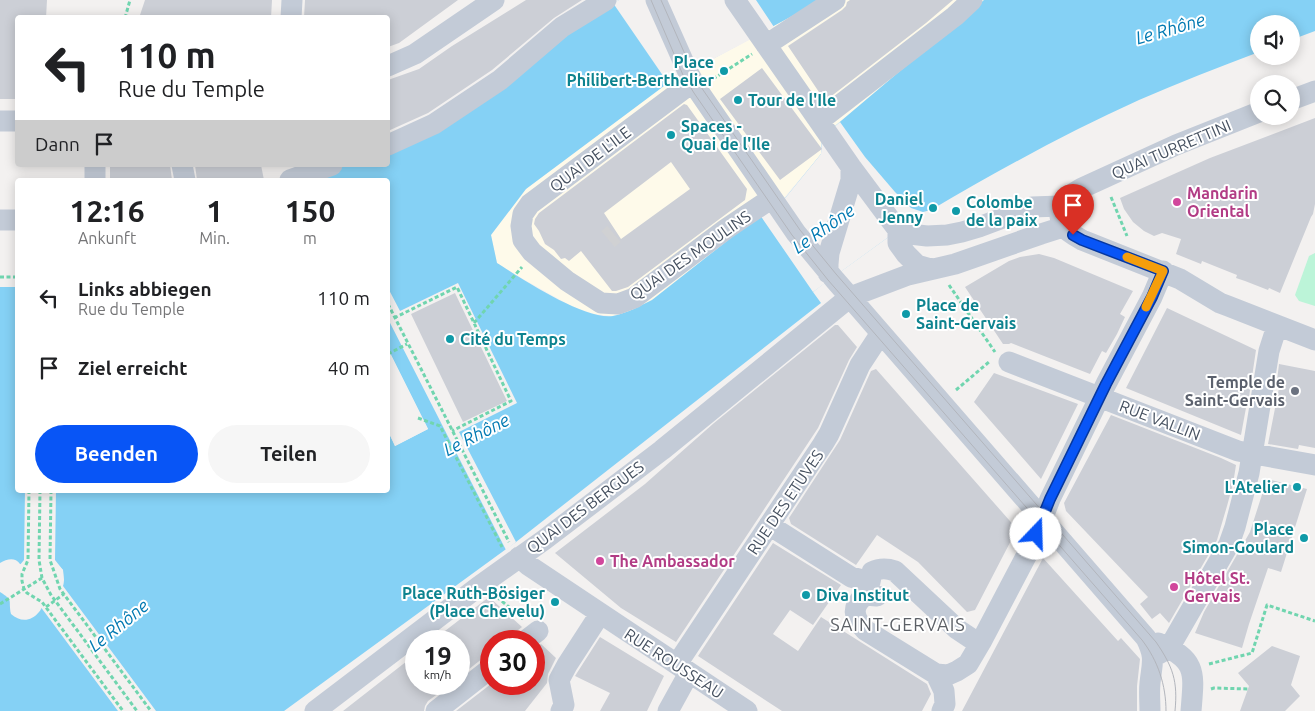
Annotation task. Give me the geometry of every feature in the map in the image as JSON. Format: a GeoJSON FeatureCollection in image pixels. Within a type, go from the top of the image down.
{"type":"FeatureCollection","features":[{"type":"Feature","properties":{"kind":"street"},"geometry":{"type":"LineString","coordinates":[[291,15],[292,0]]}},
{"type":"Feature","properties":{"kind":"street"},"geometry":{"type":"LineString","coordinates":[[390,65],[415,54],[494,0]]}},
{"type":"Feature","properties":{"kind":"street"},"geometry":{"type":"LineString","coordinates":[[390,144],[434,124],[450,114],[500,80],[562,27],[606,0]]}},
{"type":"Feature","properties":{"kind":"street"},"geometry":{"type":"LineString","coordinates":[[656,0],[696,79],[774,201],[803,241],[830,275],[1042,518],[1161,644],[1185,660],[1193,673],[1191,711]]}},
{"type":"Feature","properties":{"kind":"street"},"geometry":{"type":"LineString","coordinates":[[735,0],[760,44],[898,230],[898,243],[906,254],[918,265],[936,268]]}},
{"type":"Feature","properties":{"kind":"street"},"geometry":{"type":"LineString","coordinates":[[760,44],[835,0]]}},
{"type":"Feature","properties":{"kind":"street"},"geometry":{"type":"LineString","coordinates":[[823,127],[972,0]]}},
{"type":"Feature","properties":{"kind":"street","name":"QUAI DE L'ILE"},"geometry":{"type":"LineString","coordinates":[[532,252],[523,240],[521,226],[522,214],[530,204],[696,79]]}},
{"type":"Feature","properties":{"kind":"street"},"geometry":{"type":"LineString","coordinates":[[1300,97],[1315,91]]}},
{"type":"Feature","properties":{"kind":"street","name":"QUAI TURRETTINI"},"geometry":{"type":"LineString","coordinates":[[1060,206],[1067,197],[1082,188],[1176,145],[1250,116]]}},
{"type":"Feature","properties":{"kind":"street"},"geometry":{"type":"LineString","coordinates":[[0,121],[15,121]]}},
{"type":"Feature","properties":{"kind":"street"},"geometry":{"type":"LineString","coordinates":[[296,178],[326,167]]}},
{"type":"Feature","properties":{"kind":"street"},"geometry":{"type":"LineString","coordinates":[[830,275],[829,253],[851,180],[851,168]]}},
{"type":"Feature","properties":{"kind":"street","name":"QUAI DES MOULINS"},"geometry":{"type":"LineString","coordinates":[[532,252],[568,281],[601,303],[618,304],[634,298],[726,229],[774,201]]}},
{"type":"Feature","properties":{"kind":"street"},"geometry":{"type":"LineString","coordinates":[[898,230],[927,236],[947,235],[979,227],[1032,207],[1060,206],[1060,218],[1063,228],[1082,240],[1163,271],[1220,303],[1315,340]]}},
{"type":"Feature","properties":{"kind":"street"},"geometry":{"type":"LineString","coordinates":[[0,220],[15,220]]}},
{"type":"Feature","properties":{"kind":"street"},"geometry":{"type":"LineString","coordinates":[[850,297],[908,275],[955,264],[1063,228]]}},
{"type":"Feature","properties":{"kind":"street"},"geometry":{"type":"LineString","coordinates":[[874,589],[860,600],[855,608],[858,623],[865,630],[936,674],[948,675],[957,672],[968,664],[1033,543],[1050,499],[1099,396],[1152,297],[1163,271]]}},
{"type":"Feature","properties":{"kind":"street","name":"QUAI DES BERGUES"},"geometry":{"type":"LineString","coordinates":[[315,711],[513,549],[544,540],[662,450],[850,297]]}},
{"type":"Feature","properties":{"kind":"street"},"geometry":{"type":"LineString","coordinates":[[1150,711],[1150,685],[1161,644],[1208,581],[1235,527],[1249,474],[1269,351],[1277,326]]}},
{"type":"Feature","properties":{"kind":"street","name":"RUE DES ETUVES"},"geometry":{"type":"LineString","coordinates":[[668,711],[683,668],[769,525],[829,434],[860,365],[881,333]]}},
{"type":"Feature","properties":{"kind":"street","name":"RUE VALLIN"},"geometry":{"type":"LineString","coordinates":[[1004,359],[1238,451],[1315,465]]}},
{"type":"Feature","properties":{"kind":"street"},"geometry":{"type":"LineString","coordinates":[[769,525],[851,577],[874,589]]}},
{"type":"Feature","properties":{"kind":"street"},"geometry":{"type":"LineString","coordinates":[[513,549],[528,565],[600,614],[559,680],[564,705],[560,711]]}},
{"type":"Feature","properties":{"kind":"street"},"geometry":{"type":"LineString","coordinates":[[874,589],[872,572],[887,568],[895,571],[958,629],[972,639],[981,642]]}},
{"type":"Feature","properties":{"kind":"street","name":"RUE ROUSSEAU"},"geometry":{"type":"LineString","coordinates":[[600,614],[747,711]]}},
{"type":"Feature","properties":{"kind":"street"},"geometry":{"type":"LineString","coordinates":[[936,674],[944,691],[945,704],[942,711]]}},
{"type":"Feature","properties":{"kind":"street"},"geometry":{"type":"LineString","coordinates":[[436,711],[480,677]]}},
{"type":"Feature","properties":{"kind":"path"},"geometry":{"type":"LineString","coordinates":[[126,15],[130,0]]}},
{"type":"Feature","properties":{"kind":"path"},"geometry":{"type":"LineString","coordinates":[[696,79],[760,44]]}},
{"type":"Feature","properties":{"kind":"path"},"geometry":{"type":"LineString","coordinates":[[1111,197],[1127,236]]}},
{"type":"Feature","properties":{"kind":"path"},"geometry":{"type":"LineString","coordinates":[[936,268],[1004,359],[952,394]]}},
{"type":"Feature","properties":{"kind":"path"},"geometry":{"type":"LineString","coordinates":[[474,323],[516,275]]}},
{"type":"Feature","properties":{"kind":"path"},"geometry":{"type":"LineString","coordinates":[[0,277],[15,277]]}},
{"type":"Feature","properties":{"kind":"path"},"geometry":{"type":"LineString","coordinates":[[394,318],[457,287],[511,401],[452,431]]}},
{"type":"Feature","properties":{"kind":"path"},"geometry":{"type":"LineString","coordinates":[[390,309],[513,549],[502,549],[440,426],[418,418]]}},
{"type":"Feature","properties":{"kind":"path"},"geometry":{"type":"LineString","coordinates":[[390,353],[407,344]]}},
{"type":"Feature","properties":{"kind":"path"},"geometry":{"type":"LineString","coordinates":[[30,493],[28,560],[22,574],[24,589],[42,602],[123,711]]}},
{"type":"Feature","properties":{"kind":"path"},"geometry":{"type":"LineString","coordinates":[[40,493],[39,560],[42,578],[55,601],[137,711]]}},
{"type":"Feature","properties":{"kind":"path"},"geometry":{"type":"LineString","coordinates":[[52,493],[50,560],[60,589],[151,711]]}},
{"type":"Feature","properties":{"kind":"path"},"geometry":{"type":"LineString","coordinates":[[0,604],[42,578]]}},
{"type":"Feature","properties":{"kind":"path"},"geometry":{"type":"LineString","coordinates":[[46,607],[64,594]]}},
{"type":"Feature","properties":{"kind":"path"},"geometry":{"type":"LineString","coordinates":[[1208,664],[1252,653],[1267,606],[1315,621]]}},
{"type":"Feature","properties":{"kind":"path"},"geometry":{"type":"LineString","coordinates":[[1208,690],[1214,688],[1248,689]]}},
{"type":"Feature","properties":{"kind":"shaded area"},"geometry":{"type":"Polygon","coordinates":[[[822,0],[984,0],[822,137],[821,154],[783,199],[652,300],[632,310],[612,316],[594,314],[573,307],[497,263],[491,235],[526,189],[668,83],[822,0]]]}},
{"type":"Feature","properties":{"kind":"green space"},"geometry":{"type":"Polygon","coordinates":[[[1315,253],[1315,306],[1299,301],[1295,295],[1309,256],[1315,253]]]}},
{"type":"Feature","properties":{"kind":"water","name":"Le Rhône"},"geometry":{"type":"Polygon","coordinates":[[[619,0],[822,0],[668,83],[526,189],[491,235],[497,263],[570,305],[601,316],[613,316],[652,300],[760,215],[786,197],[821,154],[822,137],[984,0],[1315,0],[1315,31],[1300,37],[1300,15],[1250,15],[1250,55],[1169,87],[1112,112],[982,180],[931,210],[923,212],[813,292],[821,303],[516,542],[284,711],[0,711],[0,592],[9,599],[11,614],[14,617],[22,620],[33,618],[43,606],[60,592],[63,586],[63,570],[50,558],[24,565],[13,560],[0,563],[0,287],[15,287],[15,493],[390,493],[390,435],[395,446],[428,429],[390,353],[390,178],[315,178],[342,167],[390,167],[390,150],[568,30],[619,0]]]}},
{"type":"Feature","properties":{"kind":"pier"},"geometry":{"type":"Polygon","coordinates":[[[619,0],[756,0],[774,27],[668,83],[613,3],[619,0]]]}},
{"type":"Feature","properties":{"kind":"pier"},"geometry":{"type":"Polygon","coordinates":[[[840,122],[865,157],[895,192],[911,208],[923,212],[813,292],[760,215],[786,197],[821,154],[822,137],[840,122]]]}},
{"type":"Feature","properties":{"kind":"pier"},"geometry":{"type":"Polygon","coordinates":[[[458,283],[517,403],[459,432],[516,542],[506,550],[390,323],[390,292],[400,311],[458,283]]]}},
{"type":"Feature","properties":{"kind":"pier"},"geometry":{"type":"Polygon","coordinates":[[[390,353],[428,429],[395,446],[390,435],[390,429],[396,443],[425,428],[390,359],[390,353]]]}},
{"type":"Feature","properties":{"kind":"pier"},"geometry":{"type":"Polygon","coordinates":[[[25,493],[56,493],[55,560],[63,570],[63,586],[156,711],[118,711],[40,606],[58,591],[62,575],[58,566],[50,561],[45,561],[33,567],[24,568],[19,566],[24,560],[25,493]]]}},
{"type":"Feature","properties":{"kind":"building"},"geometry":{"type":"Polygon","coordinates":[[[0,0],[47,0],[46,15],[15,15],[15,99],[0,99],[0,0]]]}},
{"type":"Feature","properties":{"kind":"building"},"geometry":{"type":"Polygon","coordinates":[[[145,0],[272,0],[271,15],[140,15],[145,0]]]}},
{"type":"Feature","properties":{"kind":"building"},"geometry":{"type":"Polygon","coordinates":[[[305,0],[458,0],[399,43],[390,46],[390,15],[304,15],[305,0]]]}},
{"type":"Feature","properties":{"kind":"building"},"geometry":{"type":"Polygon","coordinates":[[[526,0],[582,0],[554,18],[492,70],[428,113],[390,130],[390,79],[419,69],[526,0]]]}},
{"type":"Feature","properties":{"kind":"building"},"geometry":{"type":"Polygon","coordinates":[[[850,0],[953,0],[825,101],[788,46],[842,10],[850,0]]]}},
{"type":"Feature","properties":{"kind":"building"},"geometry":{"type":"Polygon","coordinates":[[[762,68],[822,149],[780,180],[720,99],[762,68]]]}},
{"type":"Feature","properties":{"kind":"building"},"geometry":{"type":"Polygon","coordinates":[[[684,104],[687,105],[747,189],[745,200],[628,287],[616,291],[612,291],[581,251],[569,261],[565,258],[561,259],[554,250],[545,244],[534,224],[539,213],[684,104]],[[671,162],[604,213],[621,239],[690,189],[671,162]]]}},
{"type":"Feature","properties":{"kind":"building","name":"Mandarin Oriental"},"geometry":{"type":"Polygon","coordinates":[[[1315,118],[1315,204],[1313,214],[1280,293],[1236,278],[1237,275],[1202,261],[1201,264],[1176,254],[1181,239],[1162,233],[1154,236],[1144,231],[1133,222],[1124,209],[1120,198],[1210,158],[1315,118]]]}},
{"type":"Feature","properties":{"kind":"building"},"geometry":{"type":"Polygon","coordinates":[[[110,167],[170,167],[172,178],[110,178],[110,167]]]}},
{"type":"Feature","properties":{"kind":"building"},"geometry":{"type":"Polygon","coordinates":[[[195,167],[261,167],[264,178],[197,178],[195,167]]]}},
{"type":"Feature","properties":{"kind":"building"},"geometry":{"type":"Polygon","coordinates":[[[1039,254],[1054,258],[1133,291],[1120,314],[1125,317],[1117,334],[1106,353],[1102,351],[1090,374],[1011,343],[1003,344],[965,287],[1009,261],[1039,254]]]}},
{"type":"Feature","properties":{"kind":"building","name":"Cité du Temps"},"geometry":{"type":"Polygon","coordinates":[[[455,293],[507,401],[463,422],[411,314],[455,293]]]}},
{"type":"Feature","properties":{"kind":"building"},"geometry":{"type":"Polygon","coordinates":[[[1167,308],[1256,350],[1241,435],[1126,388],[1167,308]]]}},
{"type":"Feature","properties":{"kind":"building"},"geometry":{"type":"Polygon","coordinates":[[[835,325],[838,325],[857,347],[849,360],[818,428],[676,642],[621,608],[555,553],[645,484],[714,423],[835,325]]]}},
{"type":"Feature","properties":{"kind":"building","name":"Temple de Saint-Gervais"},"geometry":{"type":"Polygon","coordinates":[[[1279,364],[1315,371],[1315,448],[1299,445],[1298,449],[1268,444],[1280,383],[1276,389],[1279,364]]]}},
{"type":"Feature","properties":{"kind":"building"},"geometry":{"type":"Polygon","coordinates":[[[876,369],[1017,529],[975,610],[967,612],[918,562],[877,535],[856,565],[791,524],[789,518],[840,440],[871,371],[876,369]]]}},
{"type":"Feature","properties":{"kind":"building"},"geometry":{"type":"Polygon","coordinates":[[[994,373],[1078,404],[1041,479],[974,402],[994,373]]]}},
{"type":"Feature","properties":{"kind":"building"},"geometry":{"type":"Polygon","coordinates":[[[1111,415],[1236,465],[1233,484],[1217,540],[1169,623],[1160,613],[1152,619],[1140,604],[1148,597],[1066,511],[1064,503],[1111,415]]]}},
{"type":"Feature","properties":{"kind":"building"},"geometry":{"type":"Polygon","coordinates":[[[1267,479],[1307,489],[1281,572],[1268,568],[1242,648],[1195,633],[1204,612],[1250,532],[1267,479]]]}},
{"type":"Feature","properties":{"kind":"building"},"geometry":{"type":"Polygon","coordinates":[[[773,543],[841,585],[813,625],[790,610],[773,634],[798,651],[821,617],[927,684],[931,694],[922,711],[782,711],[698,656],[773,543]]]}},
{"type":"Feature","properties":{"kind":"building"},"geometry":{"type":"Polygon","coordinates":[[[1043,558],[1118,641],[1121,638],[1140,659],[1137,711],[962,711],[1043,558]]]}},
{"type":"Feature","properties":{"kind":"building"},"geometry":{"type":"Polygon","coordinates":[[[489,597],[522,627],[518,630],[480,630],[480,660],[470,668],[470,630],[446,630],[489,597]]]}},
{"type":"Feature","properties":{"kind":"building"},"geometry":{"type":"Polygon","coordinates":[[[600,637],[664,676],[647,711],[600,711],[610,693],[575,676],[600,637]]]}},
{"type":"Feature","properties":{"kind":"building"},"geometry":{"type":"Polygon","coordinates":[[[1272,646],[1300,656],[1291,685],[1300,696],[1285,711],[1240,711],[1249,686],[1238,673],[1272,646]]]}},
{"type":"Feature","properties":{"kind":"building"},"geometry":{"type":"Polygon","coordinates":[[[545,648],[556,658],[548,674],[545,686],[545,648]]]}},
{"type":"Feature","properties":{"kind":"building"},"geometry":{"type":"Polygon","coordinates":[[[405,663],[405,695],[436,695],[428,701],[424,711],[343,711],[405,663]]]}},
{"type":"Feature","properties":{"kind":"building"},"geometry":{"type":"Polygon","coordinates":[[[480,692],[480,695],[538,695],[525,711],[456,711],[480,692]]]}},
{"type":"Feature","properties":{"kind":"tunnel"},"geometry":{"type":"LineString","coordinates":[[608,239],[614,234]]}},
{"type":"Feature","properties":{"kind":"tram line"},"geometry":{"type":"LineString","coordinates":[[651,0],[683,75],[792,235],[828,280],[1142,640],[1157,665],[1163,683],[1166,711]]}},
{"type":"Feature","properties":{"kind":"tram line"},"geometry":{"type":"LineString","coordinates":[[661,0],[701,87],[800,230],[836,274],[1156,642],[1167,659],[1173,675],[1176,691],[1175,711]]}},
{"type":"Feature","properties":{"kind":"slow traffic"},"geometry":{"type":"LineString","coordinates":[[1127,257],[1163,271],[1146,307]]}},
{"type":"Feature","properties":{"kind":"place","name":"Place Philibert-Berthelier"},"geometry":{"type":"Point","coordinates":[724,71]}},
{"type":"Feature","properties":{"kind":"place","name":"Tour de l'Ile"},"geometry":{"type":"Point","coordinates":[738,100]}},
{"type":"Feature","properties":{"kind":"place","name":"Spaces - Quai de l'Ile"},"geometry":{"type":"Point","coordinates":[671,135]}},
{"type":"Feature","properties":{"kind":"place","name":"Mandarin Oriental"},"geometry":{"type":"Point","coordinates":[1177,202]}},
{"type":"Feature","properties":{"kind":"place","name":"Daniel Jenny"},"geometry":{"type":"Point","coordinates":[933,208]}},
{"type":"Feature","properties":{"kind":"place","name":"Colombe de la paix"},"geometry":{"type":"Point","coordinates":[956,211]}},
{"type":"Feature","properties":{"kind":"place","name":"Place de Saint-Gervais"},"geometry":{"type":"Point","coordinates":[906,314]}},
{"type":"Feature","properties":{"kind":"place","name":"Cité du Temps"},"geometry":{"type":"Point","coordinates":[450,339]}},
{"type":"Feature","properties":{"kind":"place","name":"Temple de Saint-Gervais"},"geometry":{"type":"Point","coordinates":[1295,391]}},
{"type":"Feature","properties":{"kind":"place","name":"L'Atelier"},"geometry":{"type":"Point","coordinates":[1297,487]}},
{"type":"Feature","properties":{"kind":"place","name":"Place Simon-Goulard"},"geometry":{"type":"Point","coordinates":[1304,538]}},
{"type":"Feature","properties":{"kind":"place","name":"The Ambassador"},"geometry":{"type":"Point","coordinates":[600,561]}},
{"type":"Feature","properties":{"kind":"place","name":"Hôtel St. Gervais"},"geometry":{"type":"Point","coordinates":[1174,587]}},
{"type":"Feature","properties":{"kind":"place","name":"Diva Institut"},"geometry":{"type":"Point","coordinates":[806,595]}},
{"type":"Feature","properties":{"kind":"place","name":"Place Ruth-Bösiger (Place Chevelu)"},"geometry":{"type":"Point","coordinates":[555,602]}},
{"type":"Feature","properties":{"kind":"district","name":"SAINT-GERVAIS"},"geometry":{"type":"Point","coordinates":[898,624]}},
{"type":"Feature","properties":{"kind":"route"},"geometry":{"type":"LineString","coordinates":[[1036,534],[1050,499],[1106,384],[1152,297],[1163,271],[1073,235]]}}]}
